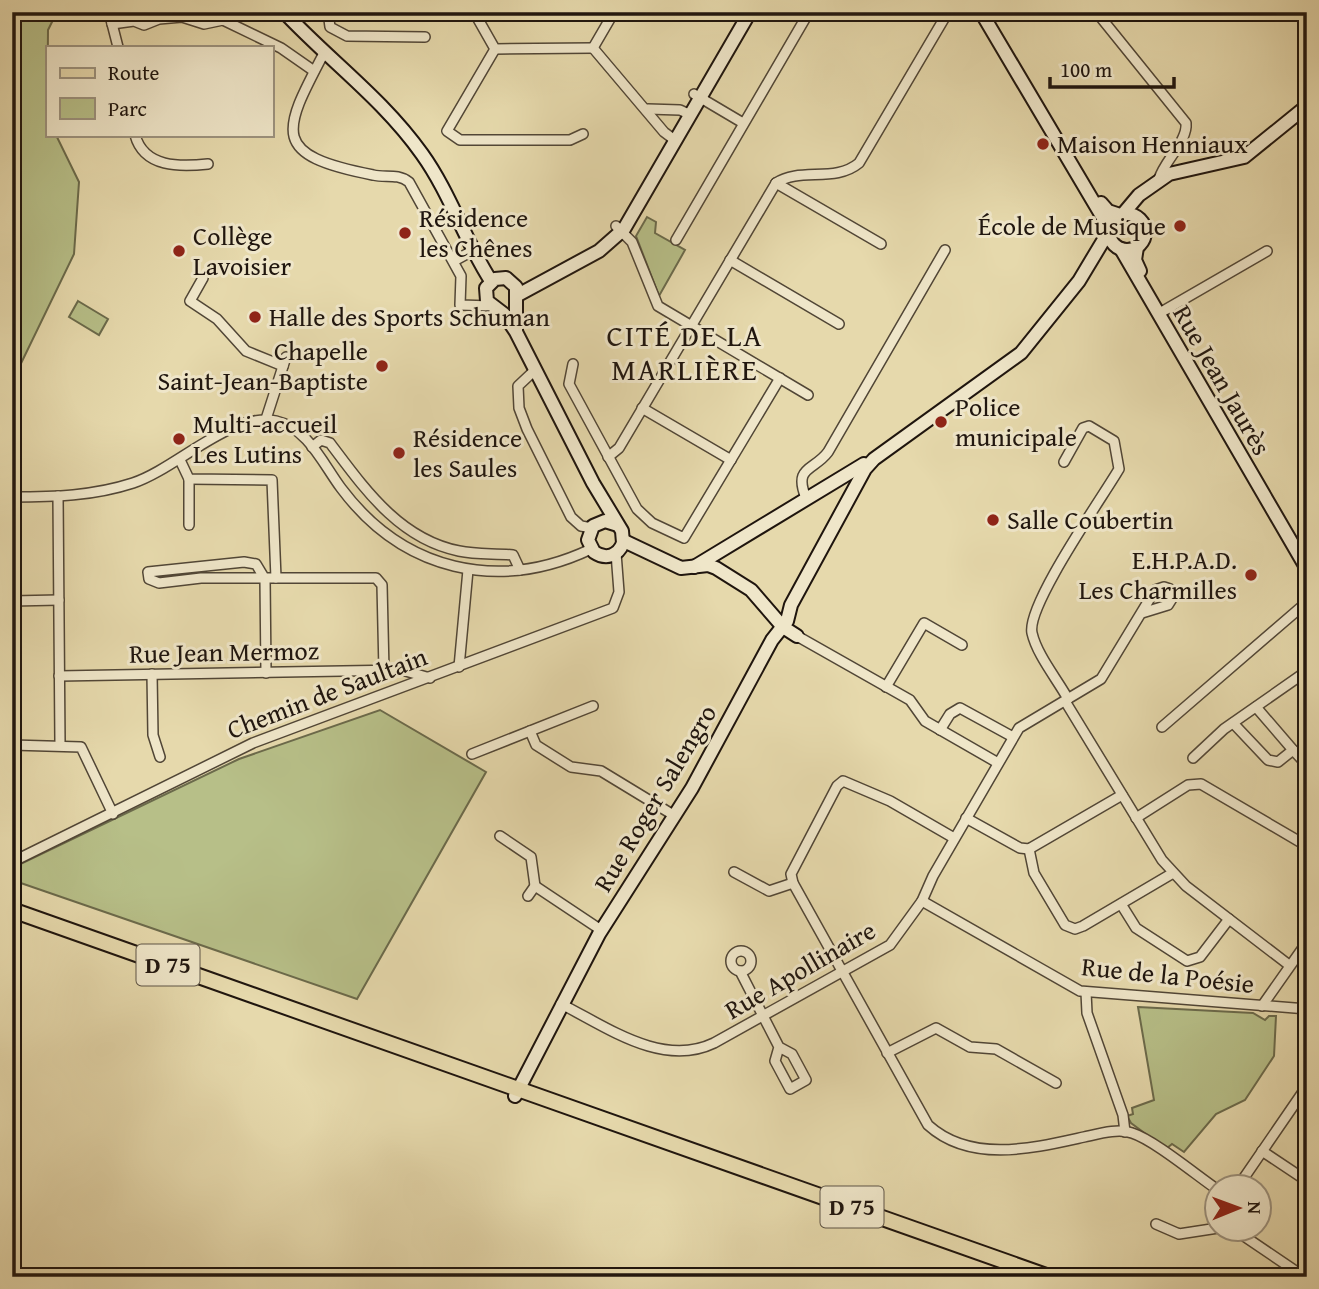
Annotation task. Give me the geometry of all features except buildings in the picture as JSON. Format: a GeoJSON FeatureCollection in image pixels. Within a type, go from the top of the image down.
{"type":"FeatureCollection","features":[{"type":"Feature","properties":{"kind":"main road","name":"D 75"},"geometry":{"type":"LineString","coordinates":[[12,910],[517,1091],[1049,1277]]}},
{"type":"Feature","properties":{"kind":"street"},"geometry":{"type":"LineString","coordinates":[[109,12],[118,46]]}},
{"type":"Feature","properties":{"kind":"street"},"geometry":{"type":"LineString","coordinates":[[285,12],[379,102],[422,154],[491,281]]}},
{"type":"Feature","properties":{"kind":"street"},"geometry":{"type":"LineString","coordinates":[[328,12],[330,27],[347,36],[425,37]]}},
{"type":"Feature","properties":{"kind":"street"},"geometry":{"type":"LineString","coordinates":[[474,12],[495,49]]}},
{"type":"Feature","properties":{"kind":"street"},"geometry":{"type":"LineString","coordinates":[[593,48],[614,12]]}},
{"type":"Feature","properties":{"kind":"street"},"geometry":{"type":"LineString","coordinates":[[698,96],[742,12]]}},
{"type":"Feature","properties":{"kind":"street"},"geometry":{"type":"LineString","coordinates":[[324,52],[301,97],[292,127],[293,138],[299,147],[319,163],[406,179],[413,187],[462,279],[460,305],[507,308],[515,299],[599,251],[619,229],[750,12]]}},
{"type":"Feature","properties":{"kind":"street"},"geometry":{"type":"LineString","coordinates":[[676,240],[808,12]]}},
{"type":"Feature","properties":{"kind":"street"},"geometry":{"type":"LineString","coordinates":[[608,457],[619,447],[776,183],[789,178],[839,173],[855,167],[948,12]]}},
{"type":"Feature","properties":{"kind":"street"},"geometry":{"type":"LineString","coordinates":[[981,12],[1118,247]]}},
{"type":"Feature","properties":{"kind":"street"},"geometry":{"type":"LineString","coordinates":[[990,12],[1104,208],[1122,215],[1131,214],[1140,220]]}},
{"type":"Feature","properties":{"kind":"street"},"geometry":{"type":"LineString","coordinates":[[1098,14],[1187,126],[1165,162],[1159,179]]}},
{"type":"Feature","properties":{"kind":"street"},"geometry":{"type":"LineString","coordinates":[[111,24],[134,21],[144,25],[159,19],[185,17],[204,24],[223,20],[281,48],[314,71]]}},
{"type":"Feature","properties":{"kind":"street"},"geometry":{"type":"LineString","coordinates":[[495,49],[593,48],[673,139]]}},
{"type":"Feature","properties":{"kind":"street"},"geometry":{"type":"LineString","coordinates":[[495,49],[447,131],[452,137],[460,140],[570,140],[583,134]]}},
{"type":"Feature","properties":{"kind":"street"},"geometry":{"type":"LineString","coordinates":[[698,96],[743,123]]}},
{"type":"Feature","properties":{"kind":"street"},"geometry":{"type":"LineString","coordinates":[[694,567],[874,458],[1021,353],[1048,322],[1096,254],[1109,229],[1146,189],[1159,179],[1191,167],[1240,159],[1307,106]]}},
{"type":"Feature","properties":{"kind":"street"},"geometry":{"type":"LineString","coordinates":[[648,109],[687,113]]}},
{"type":"Feature","properties":{"kind":"street"},"geometry":{"type":"LineString","coordinates":[[136,136],[144,152],[161,162],[180,166],[208,164]]}},
{"type":"Feature","properties":{"kind":"street"},"geometry":{"type":"LineString","coordinates":[[776,183],[881,244]]}},
{"type":"Feature","properties":{"kind":"street"},"geometry":{"type":"LineString","coordinates":[[1096,254],[1105,247],[1138,247],[1145,234],[1140,220],[1146,189]]}},
{"type":"Feature","properties":{"kind":"street"},"geometry":{"type":"LineString","coordinates":[[619,229],[576,256],[531,278],[511,281],[500,277],[491,281],[485,293],[516,332],[624,541],[672,565],[716,568],[751,590],[783,627],[910,701],[922,719],[998,763]]}},
{"type":"Feature","properties":{"kind":"street"},"geometry":{"type":"LineString","coordinates":[[619,229],[632,242],[655,302],[808,395]]}},
{"type":"Feature","properties":{"kind":"street","name":"Rue Jean Jaurès"},"geometry":{"type":"LineString","coordinates":[[1118,247],[1161,313],[1306,563]]}},
{"type":"Feature","properties":{"kind":"street","name":"Rue Jean Jaurès"},"geometry":{"type":"LineString","coordinates":[[1138,247],[1136,263],[1161,313]]}},
{"type":"Feature","properties":{"kind":"street"},"geometry":{"type":"LineString","coordinates":[[454,261],[474,250]]}},
{"type":"Feature","properties":{"kind":"street"},"geometry":{"type":"LineString","coordinates":[[806,498],[802,483],[805,471],[828,452],[945,250]]}},
{"type":"Feature","properties":{"kind":"street"},"geometry":{"type":"LineString","coordinates":[[1161,313],[1267,251]]}},
{"type":"Feature","properties":{"kind":"street"},"geometry":{"type":"LineString","coordinates":[[730,260],[839,324]]}},
{"type":"Feature","properties":{"kind":"street"},"geometry":{"type":"LineString","coordinates":[[203,278],[190,301],[217,319],[246,351],[285,361],[266,419]]}},
{"type":"Feature","properties":{"kind":"street"},"geometry":{"type":"LineString","coordinates":[[511,281],[515,299],[516,332]]}},
{"type":"Feature","properties":{"kind":"street"},"geometry":{"type":"LineString","coordinates":[[573,364],[569,384],[643,517],[685,537],[780,378]]}},
{"type":"Feature","properties":{"kind":"street"},"geometry":{"type":"LineString","coordinates":[[535,370],[518,386],[522,416],[571,517],[580,526],[594,526],[607,521],[618,526]]}},
{"type":"Feature","properties":{"kind":"street"},"geometry":{"type":"LineString","coordinates":[[642,408],[731,460]]}},
{"type":"Feature","properties":{"kind":"street"},"geometry":{"type":"LineString","coordinates":[[12,497],[58,496],[120,487],[148,477],[240,424],[266,419],[291,426],[312,447],[362,514],[394,541],[440,563],[468,570],[520,570],[562,561],[591,549]]}},
{"type":"Feature","properties":{"kind":"street"},"geometry":{"type":"LineString","coordinates":[[1064,462],[1083,428],[1089,426],[1114,441],[1119,469],[1059,565],[1032,619],[1035,640],[1122,795],[1173,873],[1289,965]]}},
{"type":"Feature","properties":{"kind":"street"},"geometry":{"type":"LineString","coordinates":[[312,447],[321,440],[330,443],[376,502],[404,526],[455,550],[513,555],[520,570]]}},
{"type":"Feature","properties":{"kind":"street"},"geometry":{"type":"LineString","coordinates":[[797,636],[790,609],[853,489],[874,458]]}},
{"type":"Feature","properties":{"kind":"street"},"geometry":{"type":"LineString","coordinates":[[180,460],[189,480],[189,525]]}},
{"type":"Feature","properties":{"kind":"street"},"geometry":{"type":"LineString","coordinates":[[189,480],[268,478],[273,481],[276,578]]}},
{"type":"Feature","properties":{"kind":"street"},"geometry":{"type":"LineString","coordinates":[[843,478],[850,481],[853,489]]}},
{"type":"Feature","properties":{"kind":"street"},"geometry":{"type":"LineString","coordinates":[[593,483],[597,503],[594,526],[588,538],[591,549],[604,557],[616,553],[624,541]]}},
{"type":"Feature","properties":{"kind":"street"},"geometry":{"type":"LineString","coordinates":[[58,496],[60,744]]}},
{"type":"Feature","properties":{"kind":"street"},"geometry":{"type":"LineString","coordinates":[[394,541],[404,526]]}},
{"type":"Feature","properties":{"kind":"street","name":"Chemin de Saultain"},"geometry":{"type":"LineString","coordinates":[[12,862],[239,749],[613,608],[620,592],[616,553]]}},
{"type":"Feature","properties":{"kind":"street"},"geometry":{"type":"LineString","coordinates":[[716,568],[714,560],[717,553]]}},
{"type":"Feature","properties":{"kind":"street"},"geometry":{"type":"LineString","coordinates":[[266,673],[265,579],[256,564],[248,562],[151,570],[147,575],[156,583],[201,578],[265,579],[379,579],[382,585],[384,671]]}},
{"type":"Feature","properties":{"kind":"street"},"geometry":{"type":"LineString","coordinates":[[459,667],[468,570]]}},
{"type":"Feature","properties":{"kind":"street"},"geometry":{"type":"LineString","coordinates":[[12,601],[59,600]]}},
{"type":"Feature","properties":{"kind":"street"},"geometry":{"type":"LineString","coordinates":[[1161,727],[1307,602]]}},
{"type":"Feature","properties":{"kind":"street"},"geometry":{"type":"LineString","coordinates":[[765,605],[776,610],[790,609]]}},
{"type":"Feature","properties":{"kind":"street","name":"Rue Roger Salengro"},"geometry":{"type":"LineString","coordinates":[[517,1091],[601,930],[675,816],[769,645],[783,627],[790,609]]}},
{"type":"Feature","properties":{"kind":"street","name":"Rue Apollinaire"},"geometry":{"type":"LineString","coordinates":[[561,1004],[656,1049],[676,1053],[705,1047],[892,943],[922,901],[928,884],[1013,737],[1024,724],[1104,676],[1142,612]]}},
{"type":"Feature","properties":{"kind":"street"},"geometry":{"type":"LineString","coordinates":[[886,687],[924,623],[962,645]]}},
{"type":"Feature","properties":{"kind":"street","name":"Rue Jean Mermoz"},"geometry":{"type":"LineString","coordinates":[[59,676],[409,671],[430,678]]}},
{"type":"Feature","properties":{"kind":"street"},"geometry":{"type":"LineString","coordinates":[[1194,758],[1233,723],[1307,671]]}},
{"type":"Feature","properties":{"kind":"street"},"geometry":{"type":"LineString","coordinates":[[152,674],[153,735],[160,757]]}},
{"type":"Feature","properties":{"kind":"street"},"geometry":{"type":"LineString","coordinates":[[472,754],[593,706]]}},
{"type":"Feature","properties":{"kind":"street"},"geometry":{"type":"LineString","coordinates":[[1256,707],[1307,765]]}},
{"type":"Feature","properties":{"kind":"street"},"geometry":{"type":"LineString","coordinates":[[940,730],[950,714],[960,708],[1013,737]]}},
{"type":"Feature","properties":{"kind":"street"},"geometry":{"type":"LineString","coordinates":[[1233,723],[1270,761],[1281,761],[1293,750]]}},
{"type":"Feature","properties":{"kind":"street"},"geometry":{"type":"LineString","coordinates":[[530,731],[536,745],[571,767],[601,771],[675,816]]}},
{"type":"Feature","properties":{"kind":"street"},"geometry":{"type":"LineString","coordinates":[[12,745],[60,744],[81,747],[113,814]]}},
{"type":"Feature","properties":{"kind":"street"},"geometry":{"type":"LineString","coordinates":[[954,838],[890,801],[852,782],[843,781],[837,786],[794,864],[793,883],[928,1125],[938,1132],[973,1146],[1013,1150],[1125,1132],[1138,1135],[1204,1180]]}},
{"type":"Feature","properties":{"kind":"street"},"geometry":{"type":"LineString","coordinates":[[1136,818],[1188,785],[1201,784],[1307,846]]}},
{"type":"Feature","properties":{"kind":"street"},"geometry":{"type":"LineString","coordinates":[[966,818],[1017,846],[1030,849],[1122,795]]}},
{"type":"Feature","properties":{"kind":"street"},"geometry":{"type":"LineString","coordinates":[[500,836],[530,856],[535,886],[528,896]]}},
{"type":"Feature","properties":{"kind":"street"},"geometry":{"type":"LineString","coordinates":[[1030,849],[1034,873],[1066,926],[1080,928],[1173,873]]}},
{"type":"Feature","properties":{"kind":"street"},"geometry":{"type":"LineString","coordinates":[[734,872],[769,891],[793,883]]}},
{"type":"Feature","properties":{"kind":"street"},"geometry":{"type":"LineString","coordinates":[[535,886],[601,930]]}},
{"type":"Feature","properties":{"kind":"street","name":"Rue de la Poésie"},"geometry":{"type":"LineString","coordinates":[[922,901],[1071,987],[1086,992],[1307,1009]]}},
{"type":"Feature","properties":{"kind":"street"},"geometry":{"type":"LineString","coordinates":[[1121,904],[1136,928],[1187,961],[1200,957],[1229,919]]}},
{"type":"Feature","properties":{"kind":"street"},"geometry":{"type":"LineString","coordinates":[[1262,1006],[1307,942]]}},
{"type":"Feature","properties":{"kind":"street"},"geometry":{"type":"LineString","coordinates":[[740,971],[779,1047],[790,1052],[806,1080],[790,1089],[775,1061],[779,1047]]}},
{"type":"Feature","properties":{"kind":"street"},"geometry":{"type":"LineString","coordinates":[[1086,992],[1087,1013],[1123,1115],[1125,1132]]}},
{"type":"Feature","properties":{"kind":"street"},"geometry":{"type":"LineString","coordinates":[[887,1053],[936,1028],[970,1047],[996,1049],[1056,1083]]}},
{"type":"Feature","properties":{"kind":"street"},"geometry":{"type":"LineString","coordinates":[[1246,1174],[1302,1100],[1307,1086]]}},
{"type":"Feature","properties":{"kind":"street"},"geometry":{"type":"LineString","coordinates":[[1262,1151],[1307,1181]]}},
{"type":"Feature","properties":{"kind":"street"},"geometry":{"type":"LineString","coordinates":[[1156,1224],[1183,1234],[1204,1230]]}},
{"type":"Feature","properties":{"kind":"street"},"geometry":{"type":"LineString","coordinates":[[1256,1244],[1294,1270]]}},
{"type":"Feature","properties":{"kind":"green space"},"geometry":{"type":"Polygon","coordinates":[[[12,12],[57,12],[48,30],[46,46],[46,136],[56,136],[79,182],[74,254],[12,382],[12,12]]]}},
{"type":"Feature","properties":{"kind":"green space"},"geometry":{"type":"Polygon","coordinates":[[[647,217],[656,222],[655,233],[685,250],[659,296],[636,236],[647,217]]]}},
{"type":"Feature","properties":{"kind":"green space"},"geometry":{"type":"Polygon","coordinates":[[[78,301],[108,319],[99,335],[69,317],[78,301]]]}},
{"type":"Feature","properties":{"kind":"green space"},"geometry":{"type":"Polygon","coordinates":[[[380,710],[486,772],[357,999],[12,880],[12,868],[239,759],[380,710]]]}},
{"type":"Feature","properties":{"kind":"green space"},"geometry":{"type":"Polygon","coordinates":[[[1138,1007],[1253,1013],[1265,1020],[1269,1016],[1276,1016],[1274,1056],[1245,1100],[1216,1114],[1184,1152],[1172,1144],[1166,1149],[1131,1123],[1127,1116],[1133,1114],[1132,1108],[1154,1100],[1138,1007]]]}},
{"type":"Feature","properties":{"kind":"place","name":"Maison Henniaux"},"geometry":{"type":"Point","coordinates":[1043,144]}},
{"type":"Feature","properties":{"kind":"place","name":"École de Musique"},"geometry":{"type":"Point","coordinates":[1180,226]}},
{"type":"Feature","properties":{"kind":"place","name":"Résidence les Chênes"},"geometry":{"type":"Point","coordinates":[405,233]}},
{"type":"Feature","properties":{"kind":"place","name":"Collège Lavoisier"},"geometry":{"type":"Point","coordinates":[179,251]}},
{"type":"Feature","properties":{"kind":"place","name":"Halle des Sports Schuman"},"geometry":{"type":"Point","coordinates":[255,317]}},
{"type":"Feature","properties":{"kind":"place","name":"Chapelle Saint-Jean-Baptiste"},"geometry":{"type":"Point","coordinates":[382,366]}},
{"type":"Feature","properties":{"kind":"place","name":"Police municipale"},"geometry":{"type":"Point","coordinates":[941,422]}},
{"type":"Feature","properties":{"kind":"place","name":"Multi-accueil Les Lutins"},"geometry":{"type":"Point","coordinates":[179,439]}},
{"type":"Feature","properties":{"kind":"place","name":"Résidence les Saules"},"geometry":{"type":"Point","coordinates":[399,453]}},
{"type":"Feature","properties":{"kind":"place","name":"Salle Coubertin"},"geometry":{"type":"Point","coordinates":[993,520]}},
{"type":"Feature","properties":{"kind":"place","name":"E.H.P.A.D. Les Charmilles"},"geometry":{"type":"Point","coordinates":[1251,575]}},
{"type":"Feature","properties":{"kind":"district","name":"CITÉ DE LA MARLIÈRE"},"geometry":{"type":"Point","coordinates":[685,353]}}]}
